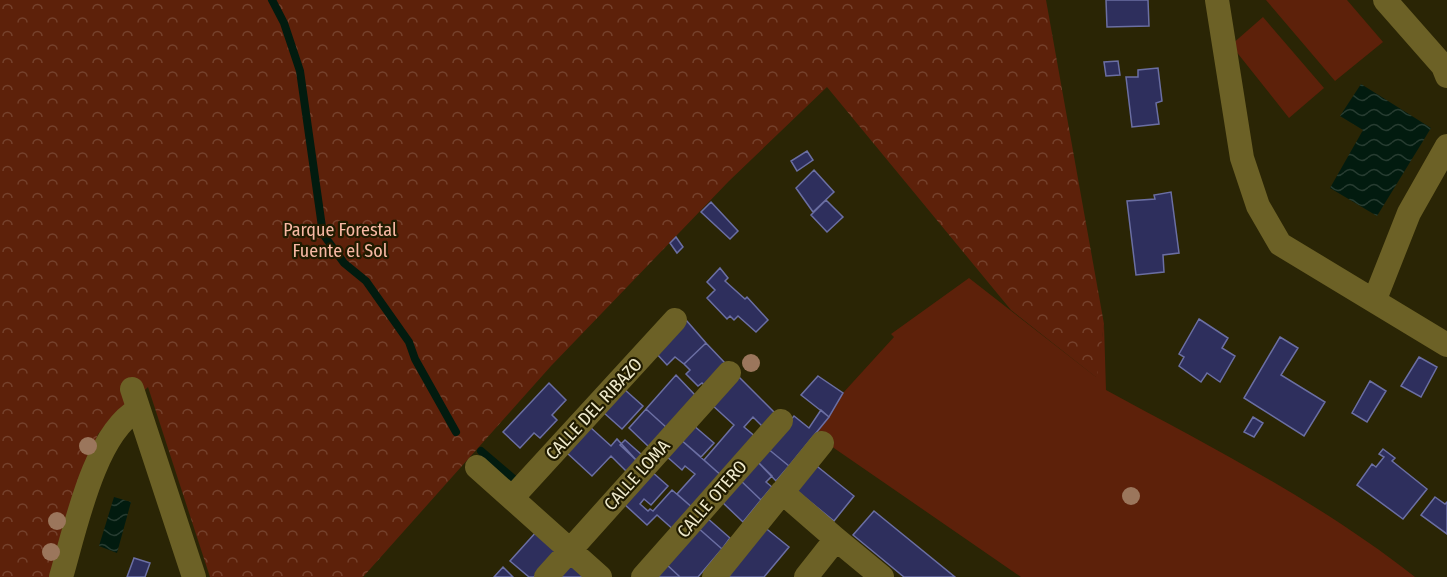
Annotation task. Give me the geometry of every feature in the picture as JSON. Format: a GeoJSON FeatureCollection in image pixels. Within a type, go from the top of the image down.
{"type":"FeatureCollection","features":[{"type":"Feature","properties":{"kind":"street"},"geometry":{"type":"LineString","coordinates":[[1217,0],[1242,158],[1258,206],[1281,244],[1375,299],[1447,345]]}},
{"type":"Feature","properties":{"kind":"street"},"geometry":{"type":"LineString","coordinates":[[1385,0],[1443,66],[1447,76]]}},
{"type":"Feature","properties":{"kind":"street"},"geometry":{"type":"LineString","coordinates":[[1375,299],[1409,213],[1447,146]]}},
{"type":"Feature","properties":{"kind":"street","name":"CALLE DEL RIBAZO"},"geometry":{"type":"LineString","coordinates":[[512,498],[675,320]]}},
{"type":"Feature","properties":{"kind":"street","name":"CALLE LOMA"},"geometry":{"type":"LineString","coordinates":[[546,577],[729,373]]}},
{"type":"Feature","properties":{"kind":"street"},"geometry":{"type":"LineString","coordinates":[[61,577],[106,441],[125,417],[135,399],[195,577]]}},
{"type":"Feature","properties":{"kind":"street","name":"CALLE OTERO"},"geometry":{"type":"LineString","coordinates":[[643,577],[781,420]]}},
{"type":"Feature","properties":{"kind":"street"},"geometry":{"type":"LineString","coordinates":[[714,577],[822,443]]}},
{"type":"Feature","properties":{"kind":"street"},"geometry":{"type":"LineString","coordinates":[[477,467],[600,577]]}},
{"type":"Feature","properties":{"kind":"street"},"geometry":{"type":"LineString","coordinates":[[782,492],[882,577]]}},
{"type":"Feature","properties":{"kind":"street"},"geometry":{"type":"LineString","coordinates":[[806,577],[836,539]]}},
{"type":"Feature","properties":{"kind":"green space","name":"Parque Forestal Fuente el Sol"},"geometry":{"type":"Polygon","coordinates":[[[0,0],[1046,0],[1104,324],[1097,378],[1011,310],[827,87],[729,181],[551,366],[363,577],[210,577],[148,387],[98,434],[53,577],[0,577],[0,0]]]}},
{"type":"Feature","properties":{"kind":"green space"},"geometry":{"type":"Polygon","coordinates":[[[1266,0],[1347,0],[1383,42],[1335,81],[1266,0]]]}},
{"type":"Feature","properties":{"kind":"green space"},"geometry":{"type":"Polygon","coordinates":[[[1263,17],[1324,88],[1289,118],[1231,45],[1263,17]]]}},
{"type":"Feature","properties":{"kind":"green space"},"geometry":{"type":"Polygon","coordinates":[[[969,278],[1096,377],[1104,324],[1106,390],[1225,454],[1303,500],[1379,550],[1415,577],[1021,577],[815,435],[843,393],[894,337],[891,334],[969,278]]]}},
{"type":"Feature","properties":{"kind":"water"},"geometry":{"type":"Polygon","coordinates":[[[1361,84],[1431,128],[1377,216],[1330,188],[1363,130],[1340,116],[1361,84]]]}},
{"type":"Feature","properties":{"kind":"water"},"geometry":{"type":"Polygon","coordinates":[[[114,497],[131,502],[117,553],[99,546],[114,497]]]}},
{"type":"Feature","properties":{"kind":"building"},"geometry":{"type":"Polygon","coordinates":[[[1106,0],[1148,0],[1149,26],[1107,27],[1106,0]]]}},
{"type":"Feature","properties":{"kind":"building"},"geometry":{"type":"Polygon","coordinates":[[[1118,61],[1120,75],[1106,76],[1104,62],[1118,61]]]}},
{"type":"Feature","properties":{"kind":"building"},"geometry":{"type":"Polygon","coordinates":[[[1158,68],[1162,101],[1156,103],[1159,124],[1132,127],[1126,77],[1138,77],[1138,70],[1158,68]]]}},
{"type":"Feature","properties":{"kind":"building"},"geometry":{"type":"Polygon","coordinates":[[[807,151],[813,160],[797,171],[791,161],[807,151]]]}},
{"type":"Feature","properties":{"kind":"building"},"geometry":{"type":"Polygon","coordinates":[[[814,170],[834,192],[813,212],[796,188],[814,170]]]}},
{"type":"Feature","properties":{"kind":"building"},"geometry":{"type":"Polygon","coordinates":[[[1171,192],[1179,253],[1163,255],[1164,272],[1136,275],[1127,201],[1155,199],[1154,195],[1171,192]]]}},
{"type":"Feature","properties":{"kind":"building"},"geometry":{"type":"Polygon","coordinates":[[[826,200],[843,217],[827,232],[811,215],[826,200]]]}},
{"type":"Feature","properties":{"kind":"building"},"geometry":{"type":"Polygon","coordinates":[[[711,202],[738,231],[730,239],[701,212],[711,202]]]}},
{"type":"Feature","properties":{"kind":"building"},"geometry":{"type":"Polygon","coordinates":[[[676,237],[683,247],[677,253],[670,243],[676,237]]]}},
{"type":"Feature","properties":{"kind":"building"},"geometry":{"type":"Polygon","coordinates":[[[720,268],[728,278],[725,281],[745,299],[747,297],[768,320],[756,332],[738,316],[734,320],[730,316],[727,319],[707,298],[715,290],[707,282],[720,268]]]}},
{"type":"Feature","properties":{"kind":"building"},"geometry":{"type":"Polygon","coordinates":[[[1199,319],[1228,338],[1222,348],[1235,356],[1220,382],[1207,373],[1201,382],[1179,366],[1184,357],[1179,354],[1199,319]]]}},
{"type":"Feature","properties":{"kind":"building"},"geometry":{"type":"Polygon","coordinates":[[[686,320],[706,343],[684,364],[675,357],[667,365],[655,352],[686,320]]]}},
{"type":"Feature","properties":{"kind":"building"},"geometry":{"type":"Polygon","coordinates":[[[1280,337],[1298,348],[1281,375],[1325,402],[1304,436],[1244,398],[1280,337]]]}},
{"type":"Feature","properties":{"kind":"building"},"geometry":{"type":"Polygon","coordinates":[[[706,343],[725,363],[704,385],[702,383],[698,386],[686,374],[690,370],[684,364],[706,343]]]}},
{"type":"Feature","properties":{"kind":"building"},"geometry":{"type":"Polygon","coordinates":[[[1419,357],[1437,367],[1421,397],[1401,386],[1419,357]]]}},
{"type":"Feature","properties":{"kind":"building"},"geometry":{"type":"Polygon","coordinates":[[[676,375],[695,395],[667,428],[646,409],[676,375]]]}},
{"type":"Feature","properties":{"kind":"building"},"geometry":{"type":"Polygon","coordinates":[[[737,375],[777,415],[765,429],[753,417],[744,427],[757,438],[723,477],[704,460],[734,425],[711,404],[737,375]]]}},
{"type":"Feature","properties":{"kind":"building"},"geometry":{"type":"Polygon","coordinates":[[[818,376],[843,393],[829,417],[801,395],[818,376]]]}},
{"type":"Feature","properties":{"kind":"building"},"geometry":{"type":"Polygon","coordinates":[[[1370,381],[1386,391],[1367,422],[1352,413],[1370,381]]]}},
{"type":"Feature","properties":{"kind":"building"},"geometry":{"type":"Polygon","coordinates":[[[549,383],[566,400],[552,415],[557,420],[540,438],[534,433],[520,448],[503,432],[549,383]]]}},
{"type":"Feature","properties":{"kind":"building"},"geometry":{"type":"Polygon","coordinates":[[[624,389],[643,406],[622,429],[603,412],[624,389]]]}},
{"type":"Feature","properties":{"kind":"building"},"geometry":{"type":"Polygon","coordinates":[[[646,409],[667,428],[649,447],[629,428],[646,409]]]}},
{"type":"Feature","properties":{"kind":"building"},"geometry":{"type":"Polygon","coordinates":[[[821,410],[829,417],[789,466],[767,448],[794,416],[809,428],[821,410]]]}},
{"type":"Feature","properties":{"kind":"building"},"geometry":{"type":"Polygon","coordinates":[[[1253,417],[1263,423],[1254,437],[1244,432],[1253,417]]]}},
{"type":"Feature","properties":{"kind":"building"},"geometry":{"type":"Polygon","coordinates":[[[693,425],[714,443],[701,457],[680,439],[693,425]]]}},
{"type":"Feature","properties":{"kind":"building"},"geometry":{"type":"Polygon","coordinates":[[[590,427],[611,446],[617,439],[637,461],[627,472],[611,456],[592,476],[566,452],[590,427]]]}},
{"type":"Feature","properties":{"kind":"building"},"geometry":{"type":"Polygon","coordinates":[[[680,439],[723,477],[694,509],[677,494],[695,474],[685,466],[682,470],[665,455],[680,439]]]}},
{"type":"Feature","properties":{"kind":"building"},"geometry":{"type":"Polygon","coordinates":[[[625,440],[642,455],[637,461],[620,445],[625,440]]]}},
{"type":"Feature","properties":{"kind":"building"},"geometry":{"type":"Polygon","coordinates":[[[767,448],[789,466],[776,481],[756,460],[767,448]]]}},
{"type":"Feature","properties":{"kind":"building"},"geometry":{"type":"Polygon","coordinates":[[[1383,449],[1395,458],[1392,461],[1427,489],[1403,519],[1357,485],[1372,464],[1376,467],[1384,457],[1379,454],[1383,449]]]}},
{"type":"Feature","properties":{"kind":"building"},"geometry":{"type":"Polygon","coordinates":[[[756,460],[772,476],[766,482],[772,487],[761,500],[739,479],[756,460]]]}},
{"type":"Feature","properties":{"kind":"building"},"geometry":{"type":"Polygon","coordinates":[[[813,463],[854,496],[834,521],[793,488],[813,463]]]}},
{"type":"Feature","properties":{"kind":"building"},"geometry":{"type":"Polygon","coordinates":[[[651,471],[668,486],[651,505],[644,499],[640,504],[648,511],[650,509],[653,511],[672,490],[694,509],[675,531],[657,515],[647,525],[623,503],[651,471]]]}},
{"type":"Feature","properties":{"kind":"building"},"geometry":{"type":"Polygon","coordinates":[[[739,479],[761,500],[743,522],[720,500],[739,479]]]}},
{"type":"Feature","properties":{"kind":"building"},"geometry":{"type":"Polygon","coordinates":[[[1435,497],[1445,504],[1447,502],[1447,534],[1421,515],[1435,497]]]}},
{"type":"Feature","properties":{"kind":"building"},"geometry":{"type":"Polygon","coordinates":[[[874,511],[955,577],[904,577],[853,535],[874,511]]]}},
{"type":"Feature","properties":{"kind":"building"},"geometry":{"type":"Polygon","coordinates":[[[706,517],[730,538],[722,549],[697,527],[706,517]]]}},
{"type":"Feature","properties":{"kind":"building"},"geometry":{"type":"Polygon","coordinates":[[[763,526],[789,547],[764,577],[722,577],[763,526]]]}},
{"type":"Feature","properties":{"kind":"building"},"geometry":{"type":"Polygon","coordinates":[[[697,527],[722,549],[698,577],[680,577],[665,563],[697,527]]]}},
{"type":"Feature","properties":{"kind":"building"},"geometry":{"type":"Polygon","coordinates":[[[537,531],[558,550],[534,577],[529,577],[510,561],[537,531]]]}},
{"type":"Feature","properties":{"kind":"building"},"geometry":{"type":"Polygon","coordinates":[[[134,558],[150,563],[145,577],[127,577],[134,558]]]}},
{"type":"Feature","properties":{"kind":"building"},"geometry":{"type":"Polygon","coordinates":[[[571,562],[588,577],[558,577],[571,562]]]}},
{"type":"Feature","properties":{"kind":"building"},"geometry":{"type":"Polygon","coordinates":[[[665,563],[680,577],[653,577],[665,563]]]}},
{"type":"Feature","properties":{"kind":"building"},"geometry":{"type":"Polygon","coordinates":[[[503,567],[513,577],[494,577],[503,567]]]}},
{"type":"Feature","properties":{"kind":"waterway"},"geometry":{"type":"LineString","coordinates":[[272,0],[284,23],[300,71],[323,234],[344,263],[366,281],[409,342],[415,359],[456,432]]}},
{"type":"Feature","properties":{"kind":"waterway"},"geometry":{"type":"LineString","coordinates":[[481,451],[515,480]]}}]}
